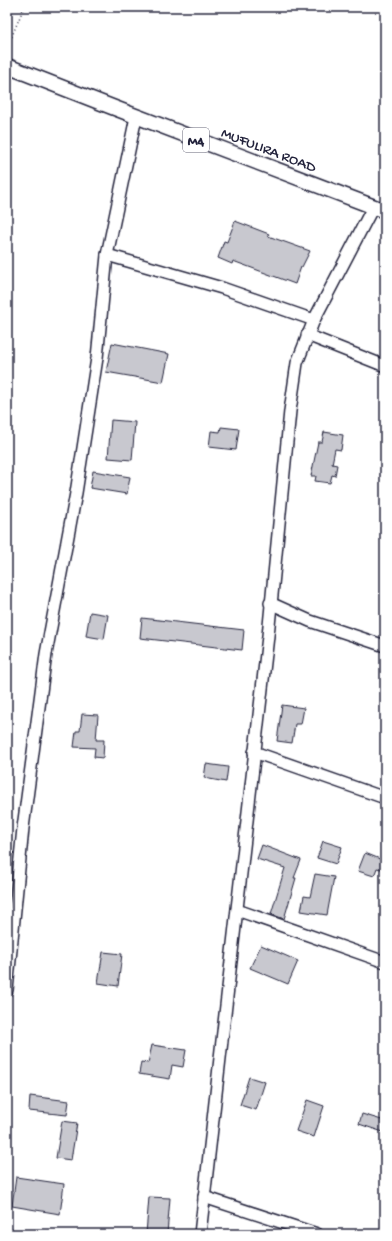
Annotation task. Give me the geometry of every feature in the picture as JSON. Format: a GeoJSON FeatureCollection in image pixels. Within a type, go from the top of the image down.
{"type":"FeatureCollection","features":[{"type":"Feature","properties":{"kind":"main road","name":"MUFULIRA ROAD"},"geometry":{"type":"LineString","coordinates":[[7,66],[136,117],[379,209]]}},
{"type":"Feature","properties":{"kind":"street"},"geometry":{"type":"LineString","coordinates":[[7,990],[23,836],[46,654],[76,493],[97,358],[107,255],[136,117]]}},
{"type":"Feature","properties":{"kind":"street"},"geometry":{"type":"LineString","coordinates":[[200,1234],[268,636],[270,603],[290,411],[297,363],[314,320],[379,209]]}},
{"type":"Feature","properties":{"kind":"street"},"geometry":{"type":"LineString","coordinates":[[107,255],[222,288],[314,320]]}},
{"type":"Feature","properties":{"kind":"street"},"geometry":{"type":"LineString","coordinates":[[308,335],[385,366]]}},
{"type":"Feature","properties":{"kind":"street"},"geometry":{"type":"LineString","coordinates":[[270,603],[310,621],[385,646]]}},
{"type":"Feature","properties":{"kind":"street"},"geometry":{"type":"LineString","coordinates":[[254,752],[385,798]]}},
{"type":"Feature","properties":{"kind":"street"},"geometry":{"type":"LineString","coordinates":[[237,910],[385,962]]}},
{"type":"Feature","properties":{"kind":"street"},"geometry":{"type":"LineString","coordinates":[[204,1197],[317,1234]]}},
{"type":"Feature","properties":{"kind":"path"},"geometry":{"type":"LineString","coordinates":[[7,48],[24,7]]}},
{"type":"Feature","properties":{"kind":"building"},"geometry":{"type":"Polygon","coordinates":[[[235,221],[269,234],[268,236],[310,251],[301,267],[295,284],[233,261],[232,264],[218,258],[224,241],[227,242],[235,221]]]}},
{"type":"Feature","properties":{"kind":"building"},"geometry":{"type":"Polygon","coordinates":[[[112,343],[169,354],[163,382],[106,372],[112,343]]]}},
{"type":"Feature","properties":{"kind":"building"},"geometry":{"type":"Polygon","coordinates":[[[111,420],[135,422],[132,460],[108,458],[111,420]]]}},
{"type":"Feature","properties":{"kind":"building"},"geometry":{"type":"Polygon","coordinates":[[[221,427],[239,429],[236,450],[209,447],[211,431],[220,432],[221,427]]]}},
{"type":"Feature","properties":{"kind":"building"},"geometry":{"type":"Polygon","coordinates":[[[324,432],[343,435],[341,450],[335,449],[332,464],[337,465],[335,476],[332,475],[330,483],[315,481],[316,476],[311,476],[318,442],[322,442],[324,432]]]}},
{"type":"Feature","properties":{"kind":"building"},"geometry":{"type":"Polygon","coordinates":[[[93,471],[130,477],[127,494],[90,488],[93,471]]]}},
{"type":"Feature","properties":{"kind":"building"},"geometry":{"type":"Polygon","coordinates":[[[90,612],[108,615],[104,639],[86,636],[90,612]]]}},
{"type":"Feature","properties":{"kind":"building"},"geometry":{"type":"Polygon","coordinates":[[[142,618],[244,630],[242,650],[140,638],[142,618]]]}},
{"type":"Feature","properties":{"kind":"building"},"geometry":{"type":"Polygon","coordinates":[[[282,705],[304,708],[301,724],[295,724],[292,743],[277,741],[282,705]]]}},
{"type":"Feature","properties":{"kind":"building"},"geometry":{"type":"Polygon","coordinates":[[[82,714],[98,715],[96,740],[104,740],[103,758],[94,757],[95,748],[74,747],[76,731],[80,731],[82,714]]]}},
{"type":"Feature","properties":{"kind":"building"},"geometry":{"type":"Polygon","coordinates":[[[206,764],[228,767],[226,782],[204,778],[206,764]]]}},
{"type":"Feature","properties":{"kind":"building"},"geometry":{"type":"Polygon","coordinates":[[[323,841],[342,847],[336,864],[317,858],[323,841]]]}},
{"type":"Feature","properties":{"kind":"building"},"geometry":{"type":"Polygon","coordinates":[[[262,845],[301,860],[294,878],[296,878],[284,919],[271,914],[285,868],[257,859],[262,845]]]}},
{"type":"Feature","properties":{"kind":"building"},"geometry":{"type":"Polygon","coordinates":[[[365,853],[385,861],[385,870],[377,868],[374,876],[358,871],[365,853]]]}},
{"type":"Feature","properties":{"kind":"building"},"geometry":{"type":"Polygon","coordinates":[[[315,874],[334,877],[327,915],[301,911],[304,896],[310,897],[315,874]]]}},
{"type":"Feature","properties":{"kind":"building"},"geometry":{"type":"Polygon","coordinates":[[[261,945],[298,961],[288,984],[250,968],[261,945]]]}},
{"type":"Feature","properties":{"kind":"building"},"geometry":{"type":"Polygon","coordinates":[[[103,952],[122,954],[118,986],[98,983],[103,952]]]}},
{"type":"Feature","properties":{"kind":"building"},"geometry":{"type":"Polygon","coordinates":[[[152,1045],[186,1050],[183,1067],[172,1065],[170,1079],[139,1074],[141,1062],[148,1063],[152,1045]]]}},
{"type":"Feature","properties":{"kind":"building"},"geometry":{"type":"Polygon","coordinates":[[[249,1077],[265,1082],[256,1110],[240,1105],[249,1077]]]}},
{"type":"Feature","properties":{"kind":"building"},"geometry":{"type":"Polygon","coordinates":[[[30,1096],[69,1101],[67,1115],[29,1111],[30,1096]]]}},
{"type":"Feature","properties":{"kind":"building"},"geometry":{"type":"Polygon","coordinates":[[[307,1100],[324,1106],[314,1137],[296,1131],[307,1100]]]}},
{"type":"Feature","properties":{"kind":"building"},"geometry":{"type":"Polygon","coordinates":[[[362,1114],[385,1121],[383,1132],[359,1124],[362,1114]]]}},
{"type":"Feature","properties":{"kind":"building"},"geometry":{"type":"Polygon","coordinates":[[[62,1121],[77,1123],[71,1160],[56,1158],[62,1121]]]}},
{"type":"Feature","properties":{"kind":"building"},"geometry":{"type":"Polygon","coordinates":[[[16,1177],[64,1184],[60,1214],[12,1206],[16,1177]]]}},
{"type":"Feature","properties":{"kind":"building"},"geometry":{"type":"Polygon","coordinates":[[[149,1197],[170,1198],[167,1234],[146,1234],[149,1197]]]}}]}
